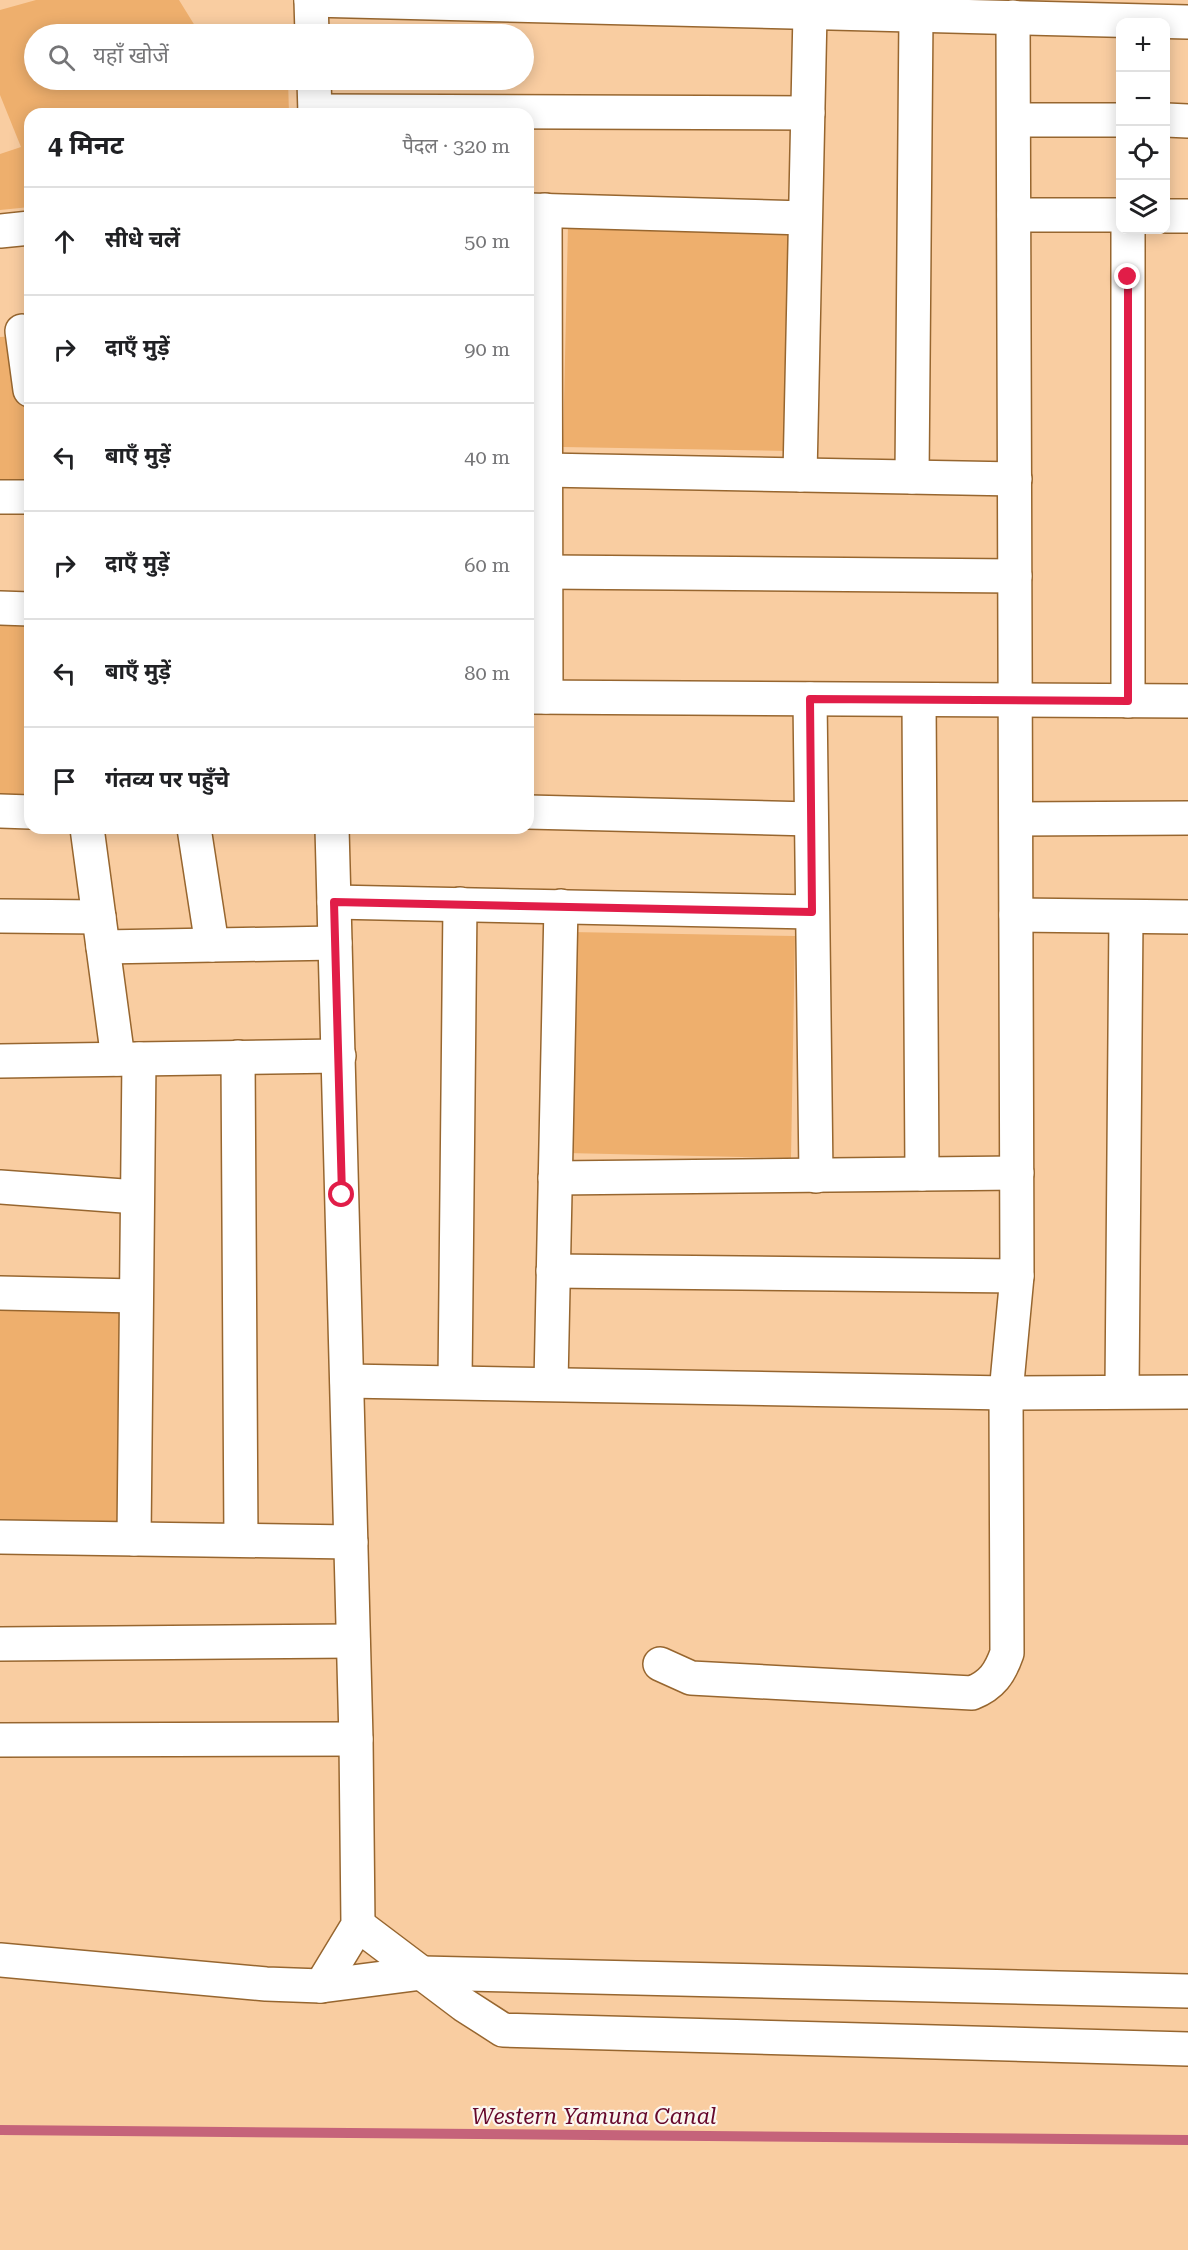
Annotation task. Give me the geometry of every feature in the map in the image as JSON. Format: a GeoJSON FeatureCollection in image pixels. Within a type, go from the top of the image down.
{"type":"FeatureCollection","features":[{"type":"Feature","properties":{"kind":"street"},"geometry":{"type":"LineString","coordinates":[[312,24],[311,0],[1188,22]]}},
{"type":"Feature","properties":{"kind":"street"},"geometry":{"type":"LineString","coordinates":[[800,475],[810,13]]}},
{"type":"Feature","properties":{"kind":"street"},"geometry":{"type":"LineString","coordinates":[[912,477],[916,15]]}},
{"type":"Feature","properties":{"kind":"street"},"geometry":{"type":"LineString","coordinates":[[660,1664],[691,1678],[972,1693],[988,1687],[1001,1669],[1007,1653],[1006,1393],[1017,1276],[1013,17]]}},
{"type":"Feature","properties":{"kind":"street"},"geometry":{"type":"LineString","coordinates":[[314,101],[808,113]]}},
{"type":"Feature","properties":{"kind":"street"},"geometry":{"type":"LineString","coordinates":[[1014,120],[1116,120]]}},
{"type":"Feature","properties":{"kind":"street"},"geometry":{"type":"LineString","coordinates":[[1170,120],[1188,120]]}},
{"type":"Feature","properties":{"kind":"street"},"geometry":{"type":"LineString","coordinates":[[805,219],[537,210],[546,470],[546,572],[537,697],[1188,701]]}},
{"type":"Feature","properties":{"kind":"street"},"geometry":{"type":"LineString","coordinates":[[1014,215],[1116,215]]}},
{"type":"Feature","properties":{"kind":"street"},"geometry":{"type":"LineString","coordinates":[[1170,216],[1188,216]]}},
{"type":"Feature","properties":{"kind":"street"},"geometry":{"type":"LineString","coordinates":[[0,231],[24,229]]}},
{"type":"Feature","properties":{"kind":"street"},"geometry":{"type":"LineString","coordinates":[[1128,234],[1128,701]]}},
{"type":"Feature","properties":{"kind":"street"},"geometry":{"type":"LineString","coordinates":[[18,332],[24,361]]}},
{"type":"Feature","properties":{"kind":"street"},"geometry":{"type":"LineString","coordinates":[[546,470],[1015,479]]}},
{"type":"Feature","properties":{"kind":"street"},"geometry":{"type":"LineString","coordinates":[[0,497],[24,497]]}},
{"type":"Feature","properties":{"kind":"street"},"geometry":{"type":"LineString","coordinates":[[546,572],[1015,576]]}},
{"type":"Feature","properties":{"kind":"street"},"geometry":{"type":"LineString","coordinates":[[0,608],[24,609]]}},
{"type":"Feature","properties":{"kind":"street"},"geometry":{"type":"LineString","coordinates":[[810,699],[816,1176]]}},
{"type":"Feature","properties":{"kind":"street"},"geometry":{"type":"LineString","coordinates":[[919,700],[922,1174]]}},
{"type":"Feature","properties":{"kind":"street"},"geometry":{"type":"LineString","coordinates":[[0,811],[24,812]]}},
{"type":"Feature","properties":{"kind":"street"},"geometry":{"type":"LineString","coordinates":[[534,812],[811,819]]}},
{"type":"Feature","properties":{"kind":"street"},"geometry":{"type":"LineString","coordinates":[[1016,819],[1188,818]]}},
{"type":"Feature","properties":{"kind":"street"},"geometry":{"type":"LineString","coordinates":[[88,834],[101,932],[128,1059],[137,1197],[134,1539]]}},
{"type":"Feature","properties":{"kind":"street"},"geometry":{"type":"LineString","coordinates":[[195,834],[212,945]]}},
{"type":"Feature","properties":{"kind":"street"},"geometry":{"type":"LineString","coordinates":[[321,1986],[358,1925],[356,1739],[333,834]]}},
{"type":"Feature","properties":{"kind":"street"},"geometry":{"type":"LineString","coordinates":[[334,902],[812,912]]}},
{"type":"Feature","properties":{"kind":"street"},"geometry":{"type":"LineString","coordinates":[[455,1382],[460,904]]}},
{"type":"Feature","properties":{"kind":"street"},"geometry":{"type":"LineString","coordinates":[[551,1383],[561,906]]}},
{"type":"Feature","properties":{"kind":"street"},"geometry":{"type":"LineString","coordinates":[[1016,915],[1188,917]]}},
{"type":"Feature","properties":{"kind":"street"},"geometry":{"type":"LineString","coordinates":[[0,916],[101,932],[212,945],[336,943]]}},
{"type":"Feature","properties":{"kind":"street"},"geometry":{"type":"LineString","coordinates":[[1122,1391],[1126,917]]}},
{"type":"Feature","properties":{"kind":"street"},"geometry":{"type":"LineString","coordinates":[[0,1061],[339,1056]]}},
{"type":"Feature","properties":{"kind":"street"},"geometry":{"type":"LineString","coordinates":[[238,1058],[241,1540]]}},
{"type":"Feature","properties":{"kind":"street"},"geometry":{"type":"LineString","coordinates":[[555,1178],[1017,1173]]}},
{"type":"Feature","properties":{"kind":"street"},"geometry":{"type":"LineString","coordinates":[[0,1187],[137,1197]]}},
{"type":"Feature","properties":{"kind":"street"},"geometry":{"type":"LineString","coordinates":[[553,1271],[1017,1276]]}},
{"type":"Feature","properties":{"kind":"street"},"geometry":{"type":"LineString","coordinates":[[0,1293],[136,1296]]}},
{"type":"Feature","properties":{"kind":"street"},"geometry":{"type":"LineString","coordinates":[[347,1381],[1006,1393],[1188,1392]]}},
{"type":"Feature","properties":{"kind":"street"},"geometry":{"type":"LineString","coordinates":[[0,1537],[351,1542]]}},
{"type":"Feature","properties":{"kind":"street"},"geometry":{"type":"LineString","coordinates":[[0,1644],[353,1641]]}},
{"type":"Feature","properties":{"kind":"street"},"geometry":{"type":"LineString","coordinates":[[0,1740],[356,1739]]}},
{"type":"Feature","properties":{"kind":"street"},"geometry":{"type":"LineString","coordinates":[[358,1925],[464,2005],[503,2030],[1188,2049]]}},
{"type":"Feature","properties":{"kind":"street"},"geometry":{"type":"LineString","coordinates":[[0,1960],[266,1984],[321,1986],[422,1973],[1188,1991]]}},
{"type":"Feature","properties":{"kind":"shaded area"},"geometry":{"type":"Polygon","coordinates":[[[36,0],[179,0],[194,24],[24,24],[24,90],[288,90],[289,108],[24,108],[24,208],[0,210],[0,154],[21,147],[0,95],[0,10],[36,0]]]}},
{"type":"Feature","properties":{"kind":"shaded area"},"geometry":{"type":"Polygon","coordinates":[[[568,226],[792,230],[787,451],[563,447],[568,226]]]}},
{"type":"Feature","properties":{"kind":"shaded area"},"geometry":{"type":"Polygon","coordinates":[[[16,336],[24,390],[24,490],[0,491],[0,337],[16,336]]]}},
{"type":"Feature","properties":{"kind":"shaded area"},"geometry":{"type":"Polygon","coordinates":[[[0,613],[24,614],[24,806],[0,805],[0,613]]]}},
{"type":"Feature","properties":{"kind":"shaded area"},"geometry":{"type":"Polygon","coordinates":[[[571,932],[795,936],[791,1158],[566,1153],[571,932]]]}},
{"type":"Feature","properties":{"kind":"shaded area"},"geometry":{"type":"Polygon","coordinates":[[[0,1302],[124,1304],[119,1526],[0,1523],[0,1302]]]}},
{"type":"Feature","properties":{"kind":"waterway","name":"Western Yamuna Canal"},"geometry":{"type":"LineString","coordinates":[[0,2130],[1188,2140]]}},
{"type":"Feature","properties":{"kind":"route"},"geometry":{"type":"LineString","coordinates":[[342,1195],[334,902],[812,912],[810,699],[1128,701],[1128,277]]}}]}
